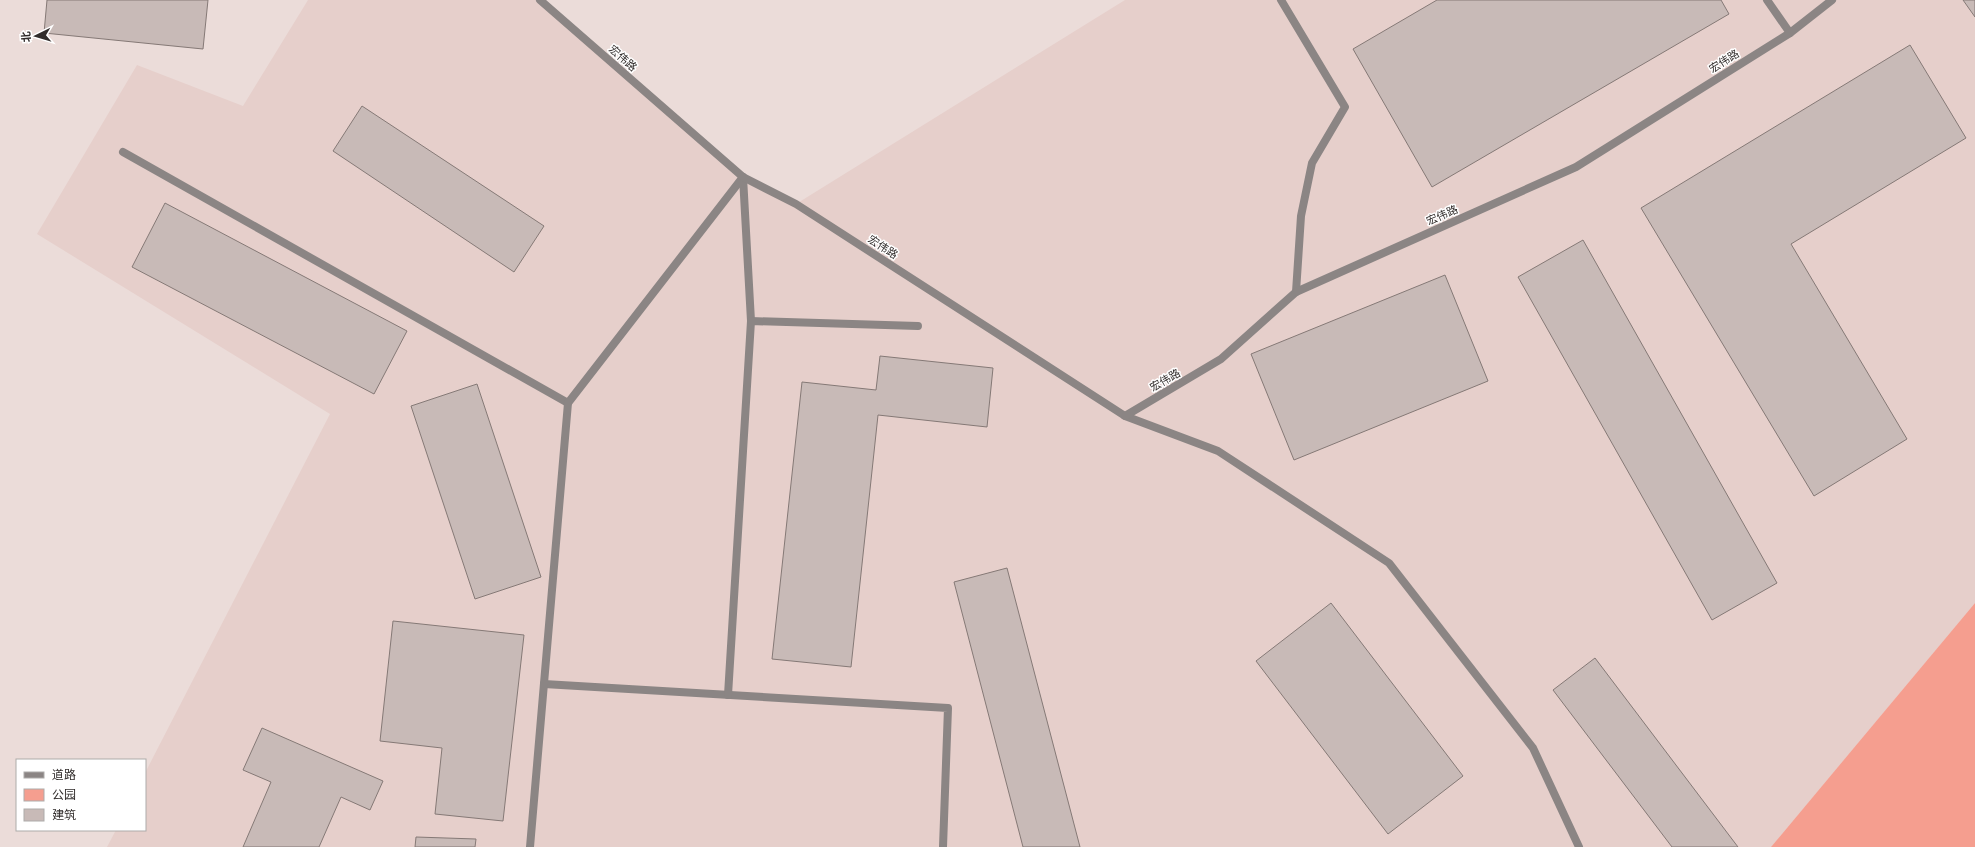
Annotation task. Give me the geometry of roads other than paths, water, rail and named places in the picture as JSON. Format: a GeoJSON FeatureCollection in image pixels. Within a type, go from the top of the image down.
{"type":"FeatureCollection","features":[{"type":"Feature","properties":{"kind":"street","name":"宏伟路"},"geometry":{"type":"LineString","coordinates":[[540,0],[743,177],[796,204],[1125,416],[1221,359],[1296,292],[1576,167],[1790,33],[1832,0]]}},
{"type":"Feature","properties":{"kind":"street"},"geometry":{"type":"LineString","coordinates":[[1281,0],[1345,107],[1312,164],[1301,216],[1296,292]]}},
{"type":"Feature","properties":{"kind":"street"},"geometry":{"type":"LineString","coordinates":[[1767,0],[1790,33]]}},
{"type":"Feature","properties":{"kind":"street"},"geometry":{"type":"LineString","coordinates":[[123,152],[568,403]]}},
{"type":"Feature","properties":{"kind":"street"},"geometry":{"type":"LineString","coordinates":[[728,695],[751,321],[743,177]]}},
{"type":"Feature","properties":{"kind":"street"},"geometry":{"type":"LineString","coordinates":[[530,847],[568,403],[743,177]]}},
{"type":"Feature","properties":{"kind":"street"},"geometry":{"type":"LineString","coordinates":[[751,321],[918,326]]}},
{"type":"Feature","properties":{"kind":"street"},"geometry":{"type":"LineString","coordinates":[[1125,416],[1218,450],[1389,563],[1533,748],[1579,847]]}},
{"type":"Feature","properties":{"kind":"street"},"geometry":{"type":"LineString","coordinates":[[544,684],[948,708],[943,847]]}}]}
